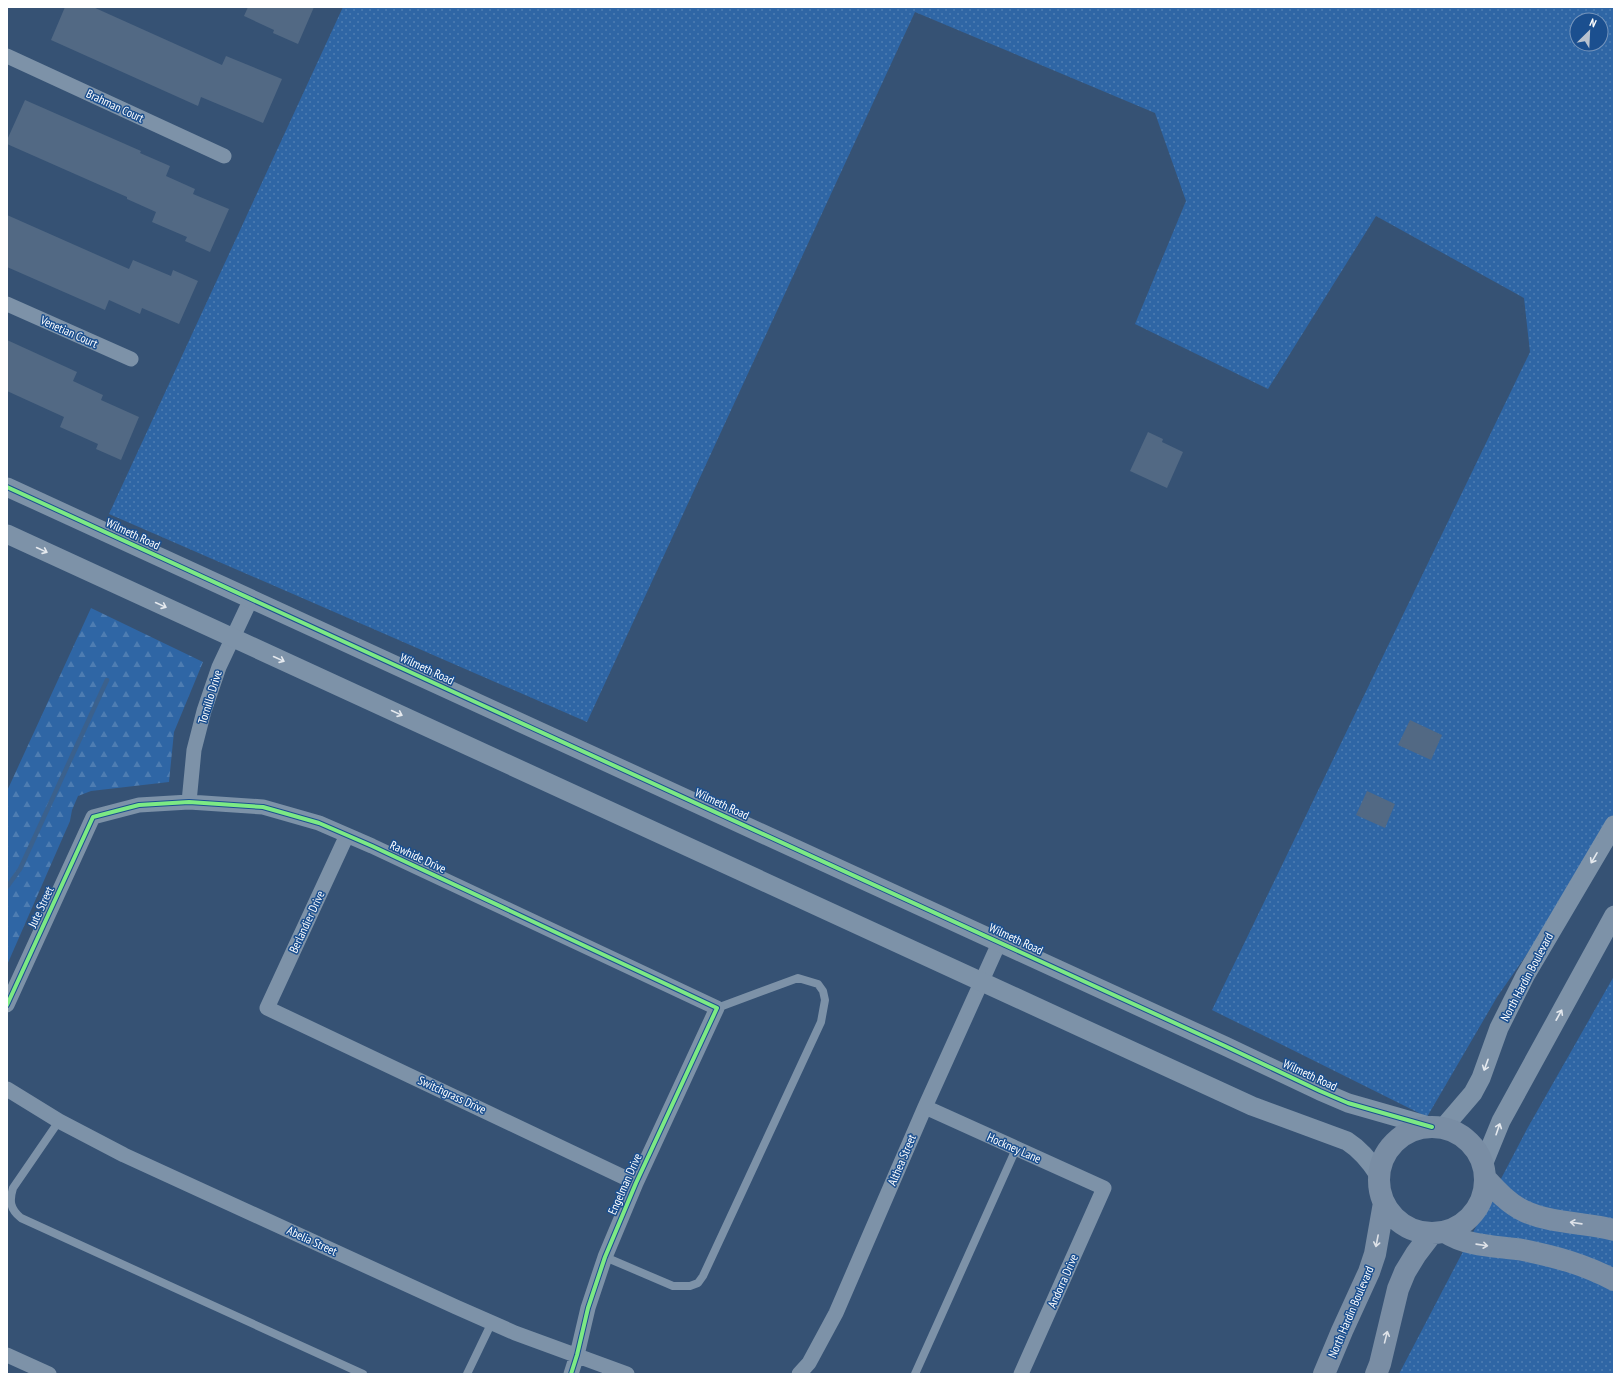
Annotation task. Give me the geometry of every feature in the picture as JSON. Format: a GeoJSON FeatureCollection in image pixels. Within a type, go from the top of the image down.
{"type":"FeatureCollection","features":[{"type":"Feature","properties":{"kind":"main road"},"geometry":{"type":"LineString","coordinates":[[1614,1230],[1545,1218],[1524,1211],[1508,1201],[1485,1172],[1475,1148],[1458,1134],[1438,1128],[1415,1130],[1396,1141],[1383,1159],[1379,1175],[1380,1192],[1384,1203],[1390,1212],[1406,1227],[1417,1231],[1439,1233],[1474,1244],[1559,1257],[1589,1267],[1614,1280]]}},
{"type":"Feature","properties":{"kind":"main road"},"geometry":{"type":"LineString","coordinates":[[1376,1374],[1398,1289],[1405,1272],[1416,1254],[1439,1233],[1460,1226],[1476,1211],[1482,1201],[1485,1172]]}},
{"type":"Feature","properties":{"kind":"main road","name":"North Hardin Boulevard"},"geometry":{"type":"LineString","coordinates":[[1324,1374],[1369,1272],[1375,1254],[1384,1203]]}},
{"type":"Feature","properties":{"kind":"street","name":"Brahman Court"},"geometry":{"type":"LineString","coordinates":[[7,56],[224,156]]}},
{"type":"Feature","properties":{"kind":"street","name":"Venetian Court"},"geometry":{"type":"LineString","coordinates":[[7,304],[131,359]]}},
{"type":"Feature","properties":{"kind":"street","name":"Wilmeth Road"},"geometry":{"type":"LineString","coordinates":[[7,487],[1320,1091],[1348,1103],[1438,1128]]}},
{"type":"Feature","properties":{"kind":"street"},"geometry":{"type":"LineString","coordinates":[[7,534],[1252,1106],[1347,1141],[1369,1160],[1379,1175]]}},
{"type":"Feature","properties":{"kind":"street","name":"Tornillo Drive"},"geometry":{"type":"LineString","coordinates":[[189,802],[194,750],[204,711],[219,667],[251,599]]}},
{"type":"Feature","properties":{"kind":"street","name":"Rawhide Drive"},"geometry":{"type":"LineString","coordinates":[[93,817],[139,805],[189,802],[263,807],[319,823],[717,1008]]}},
{"type":"Feature","properties":{"kind":"street","name":"Jute Street"},"geometry":{"type":"LineString","coordinates":[[7,1005],[93,817]]}},
{"type":"Feature","properties":{"kind":"street","name":"North Hardin Boulevard"},"geometry":{"type":"LineString","coordinates":[[1438,1128],[1473,1093],[1481,1078],[1499,1028],[1525,976],[1614,825]]}},
{"type":"Feature","properties":{"kind":"street","name":"Berlandier Drive"},"geometry":{"type":"LineString","coordinates":[[268,1008],[347,835]]}},
{"type":"Feature","properties":{"kind":"street"},"geometry":{"type":"LineString","coordinates":[[1485,1172],[1501,1121],[1614,915]]}},
{"type":"Feature","properties":{"kind":"street","name":"Althea Street"},"geometry":{"type":"LineString","coordinates":[[799,1374],[809,1363],[836,1313],[925,1107],[1000,943]]}},
{"type":"Feature","properties":{"kind":"street","name":"Switchgrass Drive"},"geometry":{"type":"LineString","coordinates":[[268,1008],[636,1183]]}},
{"type":"Feature","properties":{"kind":"street","name":"Engelman Drive"},"geometry":{"type":"LineString","coordinates":[[571,1374],[588,1308],[605,1257],[636,1183],[717,1008]]}},
{"type":"Feature","properties":{"kind":"street","name":"Abelia Street"},"geometry":{"type":"LineString","coordinates":[[7,1089],[59,1121],[124,1155],[492,1322],[627,1374]]}},
{"type":"Feature","properties":{"kind":"street","name":"Hockney Lane"},"geometry":{"type":"LineString","coordinates":[[925,1107],[1104,1188]]}},
{"type":"Feature","properties":{"kind":"street","name":"Andorra Drive"},"geometry":{"type":"LineString","coordinates":[[1021,1374],[1104,1188]]}},
{"type":"Feature","properties":{"kind":"street"},"geometry":{"type":"LineString","coordinates":[[7,1355],[49,1374]]}},
{"type":"Feature","properties":{"kind":"lane"},"geometry":{"type":"LineString","coordinates":[[605,1257],[673,1286],[690,1286],[698,1283],[703,1276],[821,1022],[825,1000],[823,991],[818,984],[798,978],[717,1008]]}},
{"type":"Feature","properties":{"kind":"lane"},"geometry":{"type":"LineString","coordinates":[[59,1121],[13,1188],[10,1197],[11,1205],[21,1218],[362,1374]]}},
{"type":"Feature","properties":{"kind":"lane"},"geometry":{"type":"LineString","coordinates":[[915,1374],[1016,1149]]}},
{"type":"Feature","properties":{"kind":"lane"},"geometry":{"type":"LineString","coordinates":[[468,1374],[492,1322]]}},
{"type":"Feature","properties":{"kind":"green space"},"geometry":{"type":"Polygon","coordinates":[[[343,7],[1614,7],[1614,827],[1497,997],[1427,1117],[1212,1010],[1530,352],[1524,298],[1376,216],[1268,389],[1135,324],[1186,201],[1155,113],[915,12],[587,722],[109,514],[343,7]]]}},
{"type":"Feature","properties":{"kind":"green space"},"geometry":{"type":"Polygon","coordinates":[[[91,608],[203,662],[174,732],[169,782],[91,791],[78,796],[72,810],[70,821],[7,965],[7,791],[91,608]]]}},
{"type":"Feature","properties":{"kind":"green space"},"geometry":{"type":"Polygon","coordinates":[[[1614,976],[1614,1374],[1399,1374],[1527,1129],[1614,976]]]}},
{"type":"Feature","properties":{"kind":"building"},"geometry":{"type":"Polygon","coordinates":[[[65,7],[93,7],[222,65],[226,56],[282,79],[263,123],[201,97],[198,106],[51,40],[65,7]]]}},
{"type":"Feature","properties":{"kind":"building"},"geometry":{"type":"Polygon","coordinates":[[[248,7],[314,7],[298,44],[273,33],[274,30],[244,16],[248,7]]]}},
{"type":"Feature","properties":{"kind":"building"},"geometry":{"type":"Polygon","coordinates":[[[25,100],[141,151],[140,153],[170,166],[166,176],[195,189],[193,194],[229,209],[210,252],[185,241],[187,237],[152,222],[156,212],[127,199],[127,197],[7,144],[7,140],[25,100]]]}},
{"type":"Feature","properties":{"kind":"building"},"geometry":{"type":"Polygon","coordinates":[[[7,215],[129,269],[133,260],[171,276],[173,270],[198,281],[179,324],[142,308],[140,314],[109,300],[105,310],[7,267],[7,215]]]}},
{"type":"Feature","properties":{"kind":"building"},"geometry":{"type":"Polygon","coordinates":[[[7,340],[77,372],[73,381],[103,395],[101,400],[139,417],[121,460],[96,449],[98,444],[60,427],[64,417],[7,391],[7,340]]]}},
{"type":"Feature","properties":{"kind":"building"},"geometry":{"type":"Polygon","coordinates":[[[1148,432],[1163,439],[1162,442],[1183,452],[1167,488],[1130,471],[1148,432]]]}},
{"type":"Feature","properties":{"kind":"building"},"geometry":{"type":"Polygon","coordinates":[[[1410,720],[1442,735],[1431,760],[1398,745],[1410,720]]]}},
{"type":"Feature","properties":{"kind":"building"},"geometry":{"type":"Polygon","coordinates":[[[1367,791],[1395,804],[1385,828],[1356,815],[1367,791]]]}},
{"type":"Feature","properties":{"kind":"waterway"},"geometry":{"type":"LineString","coordinates":[[7,887],[20,869],[107,680]]}},
{"type":"Feature","properties":{"kind":"cycle path"},"geometry":{"type":"LineString","coordinates":[[7,487],[1320,1091],[1348,1103],[1432,1127]]}},
{"type":"Feature","properties":{"kind":"cycle path"},"geometry":{"type":"LineString","coordinates":[[7,1005],[93,817],[139,805],[189,802],[263,807],[319,823],[372,846],[717,1008],[636,1183],[605,1257],[588,1308],[571,1374]]}}]}
